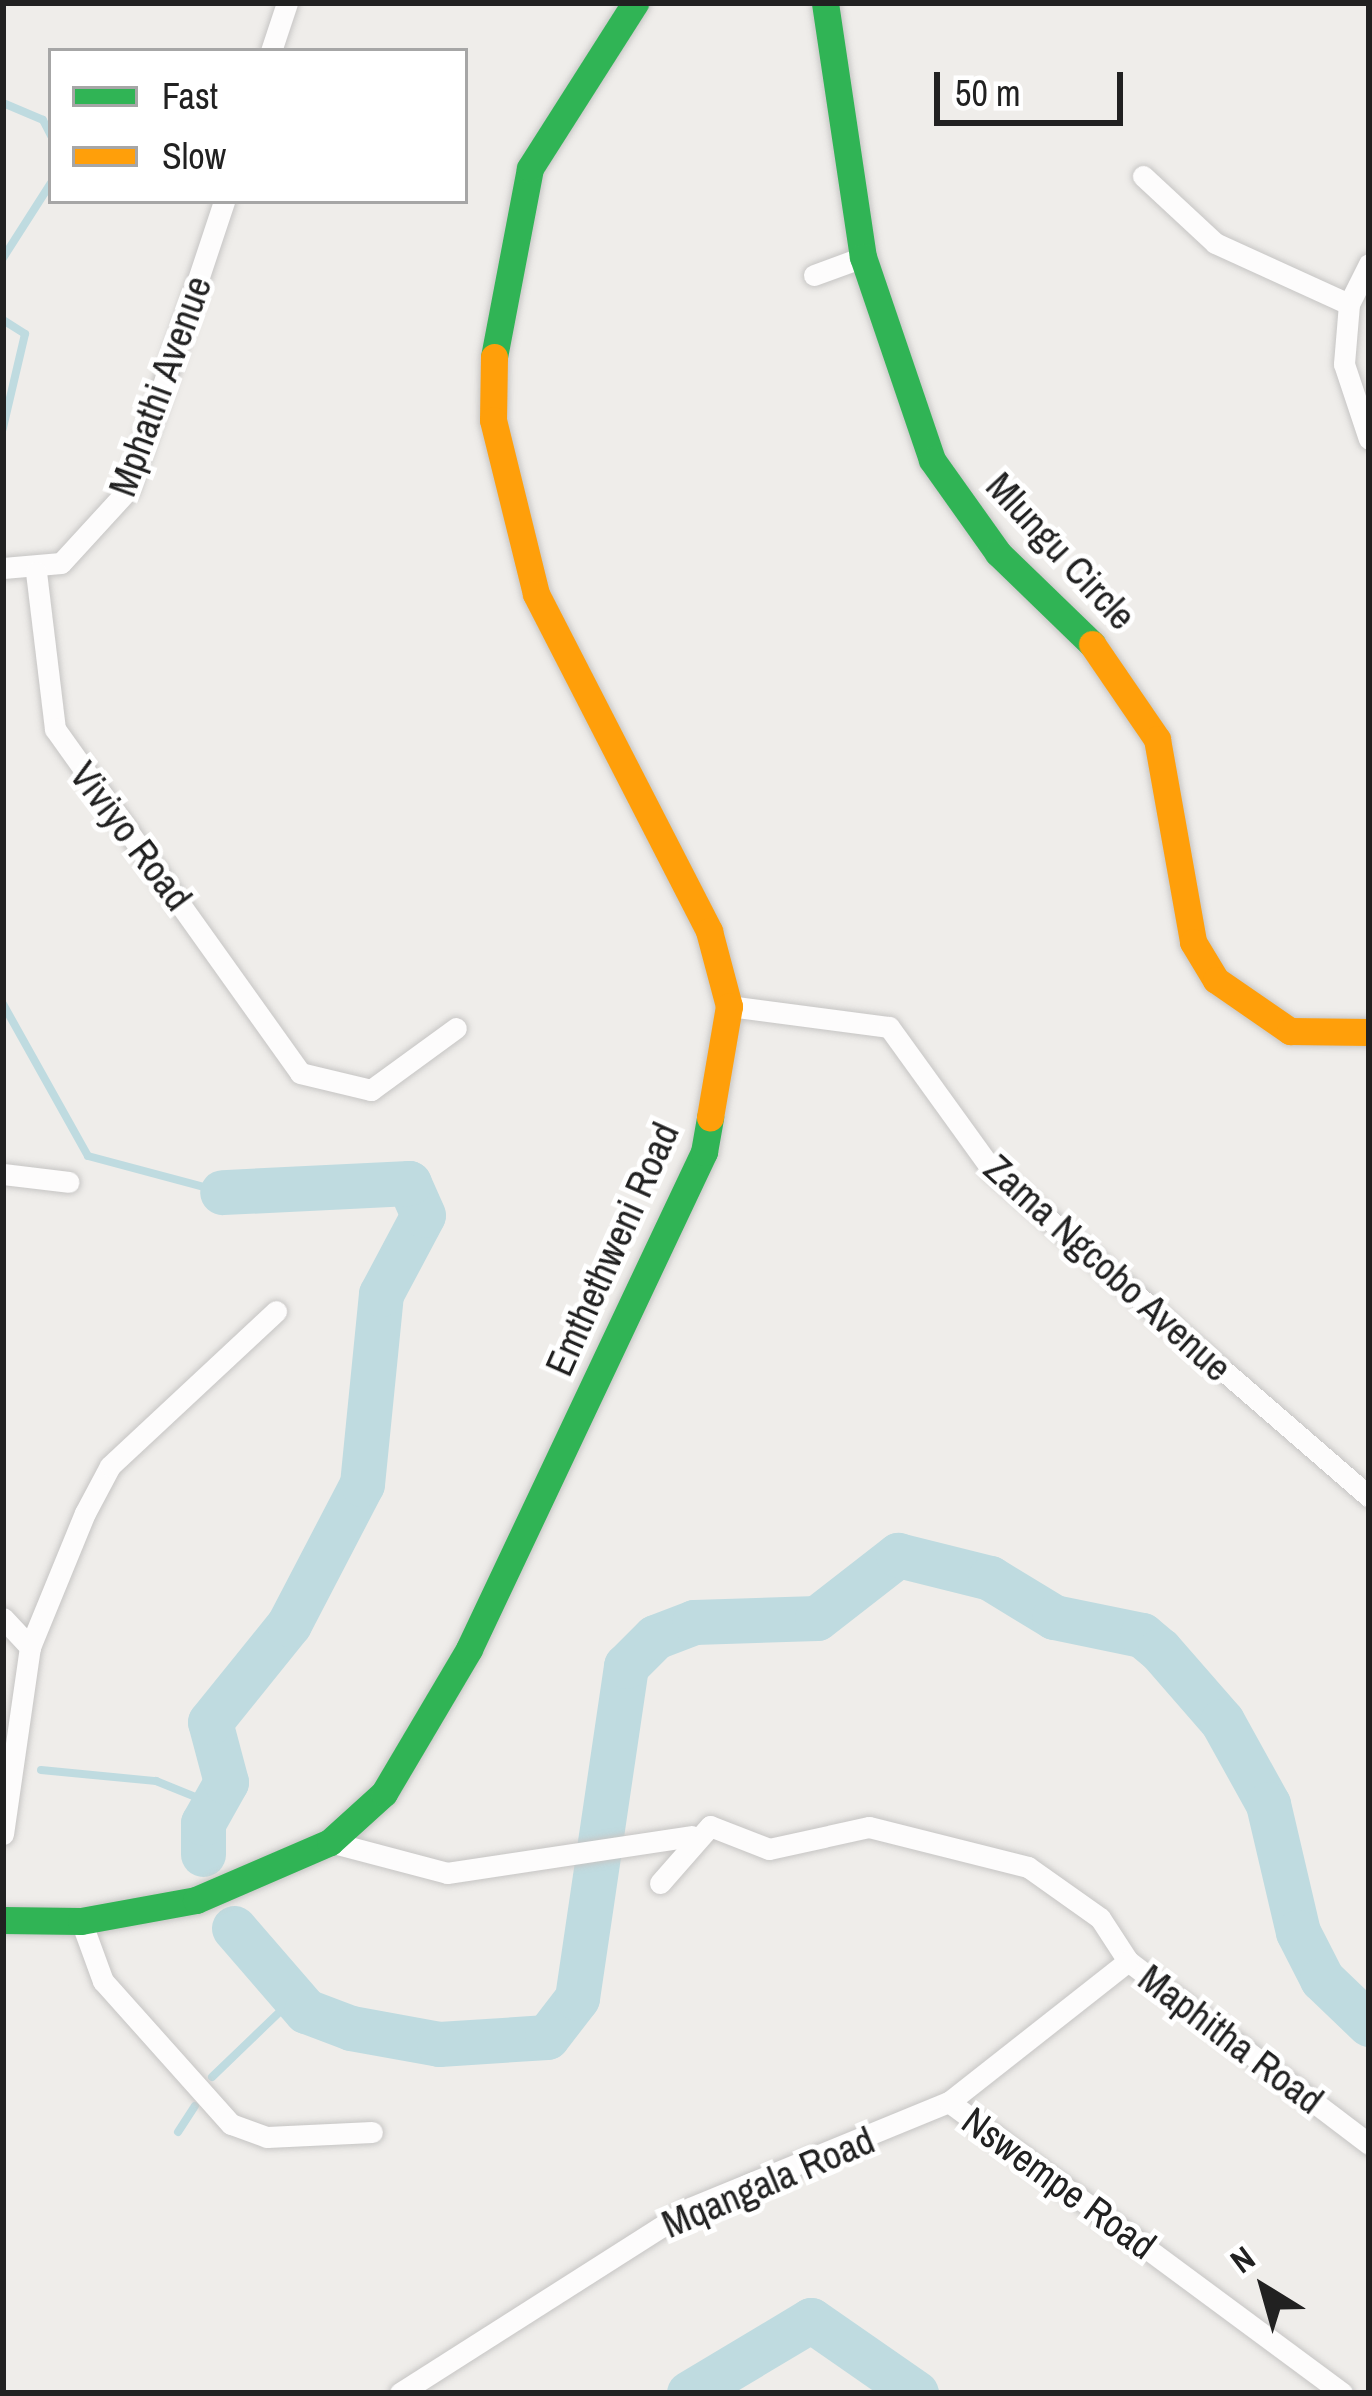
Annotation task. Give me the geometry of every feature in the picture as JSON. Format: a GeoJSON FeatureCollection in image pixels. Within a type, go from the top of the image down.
{"type":"FeatureCollection","features":[{"type":"Feature","properties":{"kind":"street"},"geometry":{"type":"LineString","coordinates":[[272,48],[286,3]]}},
{"type":"Feature","properties":{"kind":"street"},"geometry":{"type":"LineString","coordinates":[[635,3],[530,168],[495,312],[495,436],[536,594],[664,831],[729,1006]]}},
{"type":"Feature","properties":{"kind":"street","name":"Mlungu Circle"},"geometry":{"type":"LineString","coordinates":[[825,3],[862,257],[932,460],[998,553],[1118,670],[1157,740],[1193,942],[1216,980],[1290,1031],[1369,1032]]}},
{"type":"Feature","properties":{"kind":"street"},"geometry":{"type":"LineString","coordinates":[[1143,176],[1215,243],[1348,304]]}},
{"type":"Feature","properties":{"kind":"street","name":"Mphathi Avenue"},"geometry":{"type":"LineString","coordinates":[[35,572],[80,550],[128,490],[223,204]]}},
{"type":"Feature","properties":{"kind":"street"},"geometry":{"type":"LineString","coordinates":[[814,275],[862,257]]}},
{"type":"Feature","properties":{"kind":"street"},"geometry":{"type":"LineString","coordinates":[[1369,264],[1348,304],[1344,364],[1369,440]]}},
{"type":"Feature","properties":{"kind":"street"},"geometry":{"type":"LineString","coordinates":[[3,568],[35,572]]}},
{"type":"Feature","properties":{"kind":"street","name":"Viviyo Road"},"geometry":{"type":"LineString","coordinates":[[35,572],[55,729],[300,1073],[371,1090],[456,1028]]}},
{"type":"Feature","properties":{"kind":"street","name":"Zama Ngcobo Avenue"},"geometry":{"type":"LineString","coordinates":[[729,1006],[889,1027],[992,1171],[1369,1496]]}},
{"type":"Feature","properties":{"kind":"street","name":"Emthethweni Road"},"geometry":{"type":"LineString","coordinates":[[3,1920],[81,1921],[196,1900],[330,1842],[426,1734],[704,1151],[729,1006]]}},
{"type":"Feature","properties":{"kind":"street"},"geometry":{"type":"LineString","coordinates":[[3,1174],[69,1182]]}},
{"type":"Feature","properties":{"kind":"street"},"geometry":{"type":"LineString","coordinates":[[3,1834],[30,1646],[110,1466],[276,1311]]}},
{"type":"Feature","properties":{"kind":"street"},"geometry":{"type":"LineString","coordinates":[[3,1618],[30,1646]]}},
{"type":"Feature","properties":{"kind":"street","name":"Maphitha Road"},"geometry":{"type":"LineString","coordinates":[[330,1842],[447,1874],[691,1836],[710,1826],[769,1849],[869,1827],[957,1842],[1028,1867],[1100,1918],[1128,1961],[1369,2144]]}},
{"type":"Feature","properties":{"kind":"street"},"geometry":{"type":"LineString","coordinates":[[660,1883],[691,1836]]}},
{"type":"Feature","properties":{"kind":"street"},"geometry":{"type":"LineString","coordinates":[[81,1921],[103,1981],[232,2124],[267,2138],[372,2132]]}},
{"type":"Feature","properties":{"kind":"street","name":"Mqangala Road"},"geometry":{"type":"LineString","coordinates":[[400,2393],[690,2209],[949,2102],[1128,1961]]}},
{"type":"Feature","properties":{"kind":"street","name":"Nswempe Road"},"geometry":{"type":"LineString","coordinates":[[949,2102],[1342,2393]]}},
{"type":"Feature","properties":{"kind":"waterway"},"geometry":{"type":"LineString","coordinates":[[3,103],[43,120],[48,130]]}},
{"type":"Feature","properties":{"kind":"waterway"},"geometry":{"type":"LineString","coordinates":[[3,258],[48,188]]}},
{"type":"Feature","properties":{"kind":"waterway"},"geometry":{"type":"LineString","coordinates":[[3,320],[25,334],[3,428]]}},
{"type":"Feature","properties":{"kind":"waterway"},"geometry":{"type":"LineString","coordinates":[[3,1004],[88,1156],[222,1192]]}},
{"type":"Feature","properties":{"kind":"waterway"},"geometry":{"type":"LineString","coordinates":[[203,1854],[203,1823],[226,1782],[210,1722],[289,1624],[362,1484],[381,1294],[423,1215],[409,1183],[222,1192]]}},
{"type":"Feature","properties":{"kind":"waterway"},"geometry":{"type":"LineString","coordinates":[[234,1928],[306,2011],[351,2028],[439,2044],[547,2037],[577,1998],[626,1666],[655,1637],[694,1622],[817,1618],[898,1555],[990,1578],[1054,1617],[1142,1635],[1160,1650],[1222,1721],[1268,1804],[1298,1932],[1322,1979],[1369,2024]]}},
{"type":"Feature","properties":{"kind":"waterway"},"geometry":{"type":"LineString","coordinates":[[41,1770],[156,1781],[213,1804]]}},
{"type":"Feature","properties":{"kind":"waterway"},"geometry":{"type":"LineString","coordinates":[[212,2077],[293,1999]]}},
{"type":"Feature","properties":{"kind":"waterway"},"geometry":{"type":"LineString","coordinates":[[178,2132],[195,2106]]}},
{"type":"Feature","properties":{"kind":"waterway"},"geometry":{"type":"LineString","coordinates":[[689,2393],[811,2320],[916,2393]]}},
{"type":"Feature","properties":{"kind":"traffic: fast"},"geometry":{"type":"LineString","coordinates":[[494,357],[530,168],[635,3]]}},
{"type":"Feature","properties":{"kind":"traffic: fast"},"geometry":{"type":"LineString","coordinates":[[825,3],[863,257],[932,460],[998,553],[1092,644]]}},
{"type":"Feature","properties":{"kind":"traffic: fast"},"geometry":{"type":"LineString","coordinates":[[3,1920],[81,1921],[196,1900],[330,1842],[384,1793],[469,1649],[704,1152],[710,1117]]}},
{"type":"Feature","properties":{"kind":"traffic: slow"},"geometry":{"type":"LineString","coordinates":[[494,357],[493,420],[536,594],[709,931],[729,1006],[710,1117]]}},
{"type":"Feature","properties":{"kind":"traffic: slow"},"geometry":{"type":"LineString","coordinates":[[1092,644],[1157,739],[1193,942],[1216,980],[1290,1031],[1369,1032]]}}]}
